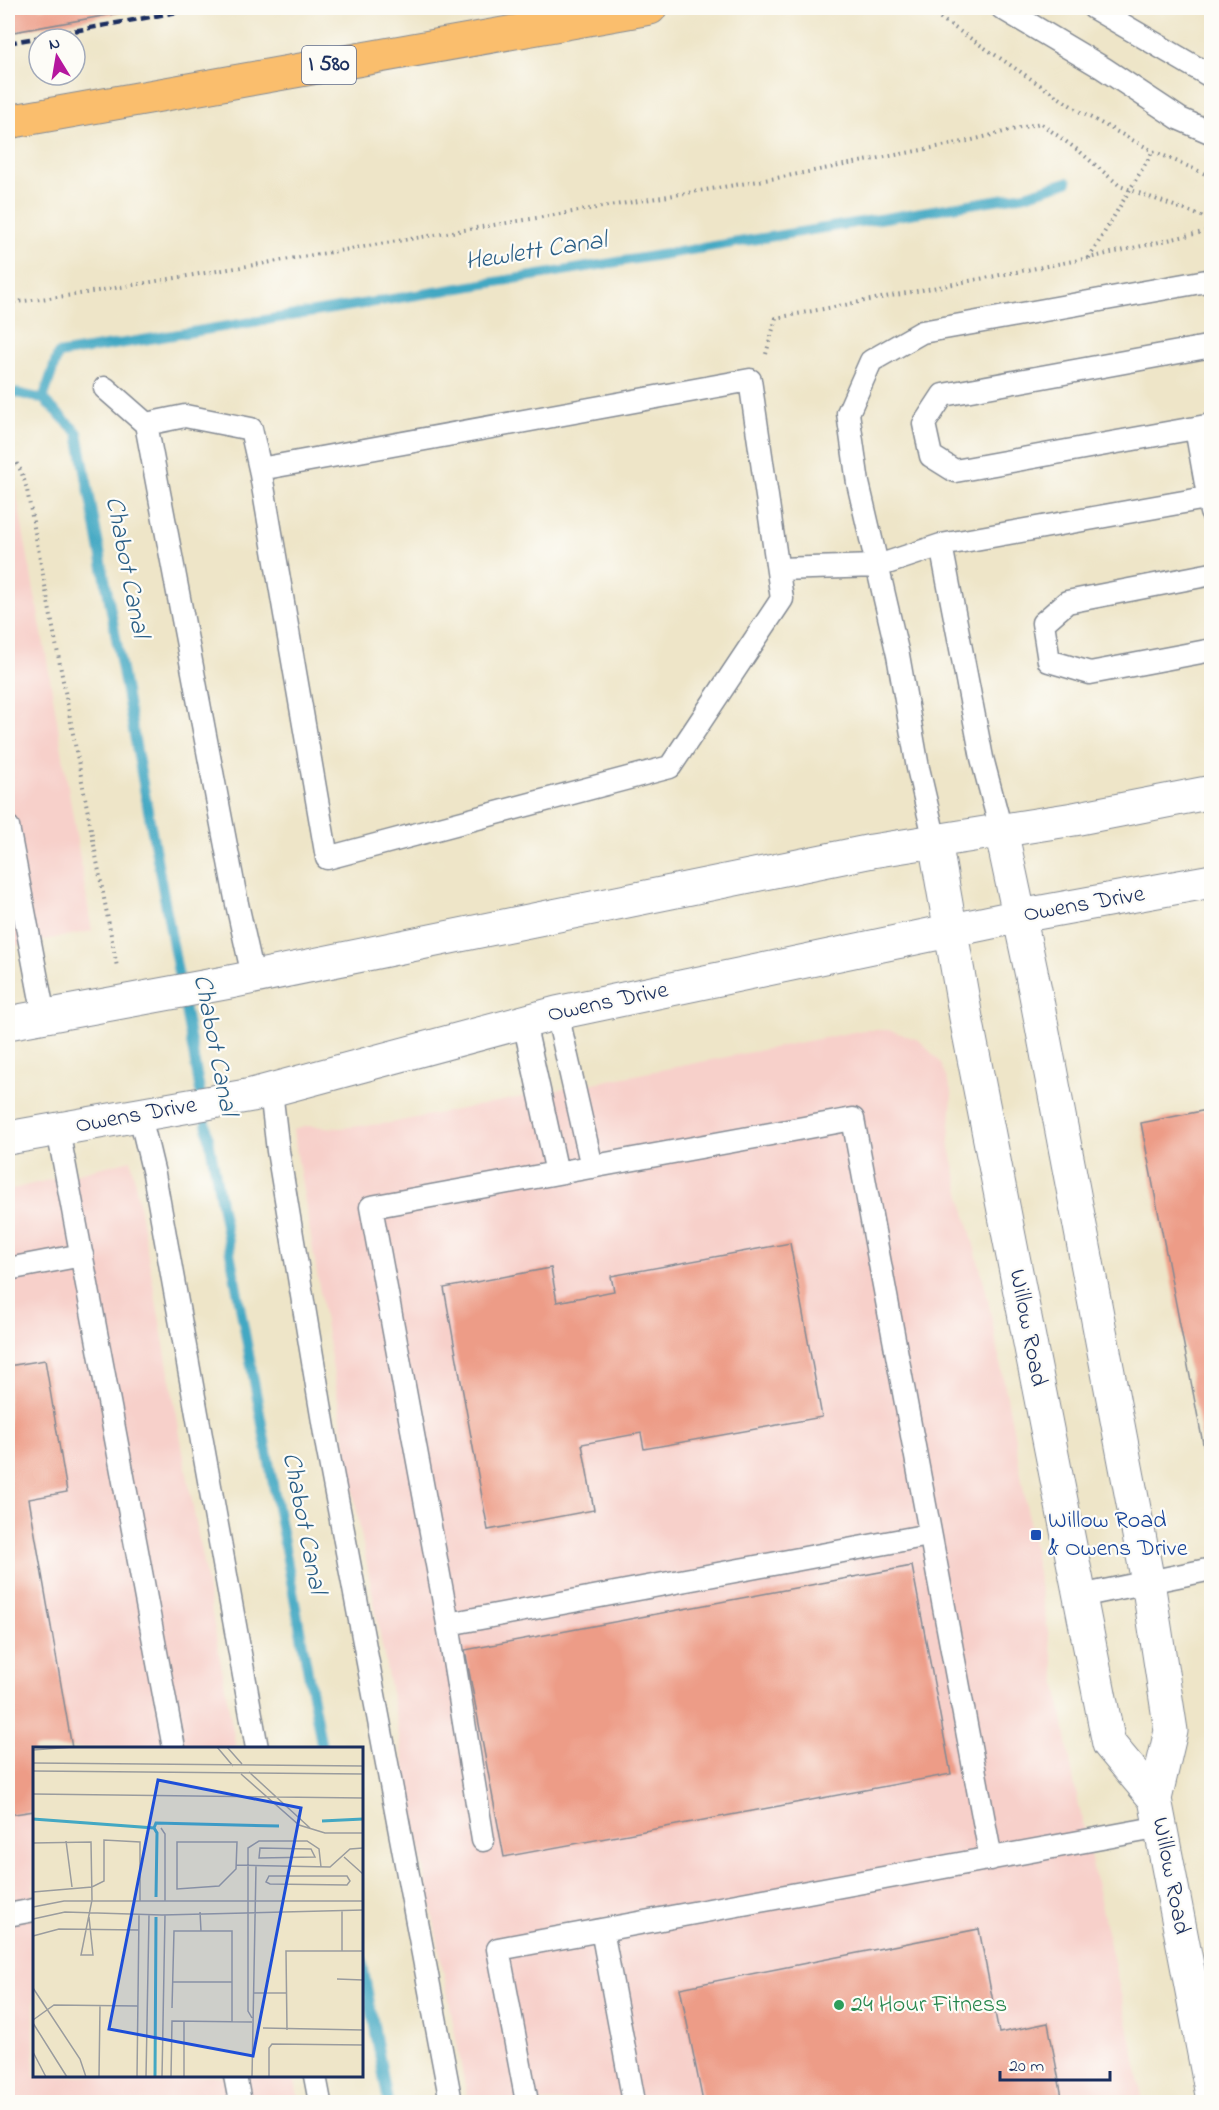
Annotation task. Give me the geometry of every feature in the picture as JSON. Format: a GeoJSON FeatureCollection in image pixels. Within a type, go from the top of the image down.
{"type":"FeatureCollection","features":[{"type":"Feature","properties":{"kind":"highway","name":"I 580"},"geometry":{"type":"LineString","coordinates":[[8,122],[650,8]]}},
{"type":"Feature","properties":{"kind":"street"},"geometry":{"type":"LineString","coordinates":[[8,1023],[242,979],[860,853],[1074,819],[1212,792]]}},
{"type":"Feature","properties":{"kind":"street","name":"Willow Road"},"geometry":{"type":"LineString","coordinates":[[1000,830],[1020,916],[1148,1582],[1171,1731],[1158,1813],[1212,2095]]}},
{"type":"Feature","properties":{"kind":"street","name":"Willow Road"},"geometry":{"type":"LineString","coordinates":[[935,841],[971,1041],[1109,1743],[1158,1813]]}},
{"type":"Feature","properties":{"kind":"street","name":"Owens Drive"},"geometry":{"type":"LineString","coordinates":[[8,1138],[262,1093],[557,1014],[951,930],[1212,881]]}},
{"type":"Feature","properties":{"kind":"lane"},"geometry":{"type":"LineString","coordinates":[[1002,8],[1103,68],[1180,119],[1212,133]]}},
{"type":"Feature","properties":{"kind":"lane"},"geometry":{"type":"LineString","coordinates":[[1094,8],[1212,77]]}},
{"type":"Feature","properties":{"kind":"lane"},"geometry":{"type":"LineString","coordinates":[[935,841],[878,566],[858,483],[848,413],[871,361],[922,332],[1212,280]]}},
{"type":"Feature","properties":{"kind":"lane"},"geometry":{"type":"LineString","coordinates":[[778,569],[878,566],[941,545],[1211,502],[1204,427],[955,471],[931,456],[924,424],[943,395],[1212,346]]}},
{"type":"Feature","properties":{"kind":"lane"},"geometry":{"type":"LineString","coordinates":[[146,424],[185,416],[251,429],[327,858],[670,767],[782,599],[750,380],[260,470]]}},
{"type":"Feature","properties":{"kind":"lane"},"geometry":{"type":"LineString","coordinates":[[105,388],[146,424],[237,904],[242,979]]}},
{"type":"Feature","properties":{"kind":"lane"},"geometry":{"type":"LineString","coordinates":[[941,545],[982,758],[1000,830]]}},
{"type":"Feature","properties":{"kind":"lane"},"geometry":{"type":"LineString","coordinates":[[1212,574],[1067,602],[1043,622],[1049,661],[1090,673],[1212,650]]}},
{"type":"Feature","properties":{"kind":"lane"},"geometry":{"type":"LineString","coordinates":[[8,827],[44,1016]]}},
{"type":"Feature","properties":{"kind":"lane"},"geometry":{"type":"LineString","coordinates":[[557,1014],[592,1167]]}},
{"type":"Feature","properties":{"kind":"lane"},"geometry":{"type":"LineString","coordinates":[[524,1022],[557,1173]]}},
{"type":"Feature","properties":{"kind":"lane"},"geometry":{"type":"LineString","coordinates":[[262,1093],[278,1151],[327,1446],[451,2103]]}},
{"type":"Feature","properties":{"kind":"lane"},"geometry":{"type":"LineString","coordinates":[[146,1115],[153,1174],[256,1747]]}},
{"type":"Feature","properties":{"kind":"lane"},"geometry":{"type":"LineString","coordinates":[[483,1840],[447,1624],[371,1207],[853,1119],[991,1859]]}},
{"type":"Feature","properties":{"kind":"lane"},"geometry":{"type":"LineString","coordinates":[[58,1130],[174,1747]]}},
{"type":"Feature","properties":{"kind":"lane"},"geometry":{"type":"LineString","coordinates":[[8,1269],[82,1255]]}},
{"type":"Feature","properties":{"kind":"lane"},"geometry":{"type":"LineString","coordinates":[[447,1624],[929,1535]]}},
{"type":"Feature","properties":{"kind":"lane"},"geometry":{"type":"LineString","coordinates":[[1080,1596],[1212,1569]]}},
{"type":"Feature","properties":{"kind":"lane"},"geometry":{"type":"LineString","coordinates":[[526,2103],[498,1949],[991,1859],[1158,1813]]}},
{"type":"Feature","properties":{"kind":"lane"},"geometry":{"type":"LineString","coordinates":[[8,1915],[33,1910]]}},
{"type":"Feature","properties":{"kind":"lane"},"geometry":{"type":"LineString","coordinates":[[602,1930],[634,2103]]}},
{"type":"Feature","properties":{"kind":"lane"},"geometry":{"type":"LineString","coordinates":[[235,2077],[240,2103]]}},
{"type":"Feature","properties":{"kind":"lane"},"geometry":{"type":"LineString","coordinates":[[315,2077],[320,2103]]}},
{"type":"Feature","properties":{"kind":"path"},"geometry":{"type":"LineString","coordinates":[[925,8],[1082,113],[1153,151],[1212,177]]}},
{"type":"Feature","properties":{"kind":"path"},"geometry":{"type":"LineString","coordinates":[[8,303],[73,295],[777,178],[968,141],[1040,123],[1079,151],[1120,186],[1212,220]]}},
{"type":"Feature","properties":{"kind":"path"},"geometry":{"type":"LineString","coordinates":[[1089,258],[1153,151]]}},
{"type":"Feature","properties":{"kind":"path"},"geometry":{"type":"LineString","coordinates":[[750,380],[766,354],[776,318],[1089,258],[1212,230]]}},
{"type":"Feature","properties":{"kind":"path"},"geometry":{"type":"LineString","coordinates":[[8,455],[22,471],[27,490],[127,1001]]}},
{"type":"Feature","properties":{"kind":"shaded area"},"geometry":{"type":"Polygon","coordinates":[[[8,474],[15,487],[48,666],[92,931],[8,947],[8,474]]]}},
{"type":"Feature","properties":{"kind":"shaded area"},"geometry":{"type":"Polygon","coordinates":[[[864,1030],[889,1030],[919,1040],[941,1063],[952,1094],[949,1143],[986,1290],[1013,1428],[1074,1783],[1143,2102],[468,2102],[354,1496],[293,1130],[308,1126],[340,1128],[390,1123],[864,1030]]]}},
{"type":"Feature","properties":{"kind":"shaded area"},"geometry":{"type":"Polygon","coordinates":[[[131,1160],[236,1747],[33,1747],[33,2077],[294,2077],[299,2102],[8,2102],[8,1190],[131,1160]]]}},
{"type":"Feature","properties":{"kind":"building"},"geometry":{"type":"Polygon","coordinates":[[[8,8],[141,8],[41,27],[27,27],[27,30],[8,33],[8,8]]]}},
{"type":"Feature","properties":{"kind":"building"},"geometry":{"type":"Polygon","coordinates":[[[1212,1109],[1212,1479],[1210,1480],[1141,1123],[1212,1109]]]}},
{"type":"Feature","properties":{"kind":"building"},"geometry":{"type":"Polygon","coordinates":[[[790,1243],[822,1417],[644,1449],[641,1433],[582,1444],[594,1510],[488,1530],[444,1288],[551,1268],[557,1302],[614,1291],[611,1276],[790,1243]]]}},
{"type":"Feature","properties":{"kind":"building"},"geometry":{"type":"Polygon","coordinates":[[[45,1360],[67,1492],[29,1499],[72,1747],[33,1747],[33,1811],[8,1815],[8,1366],[45,1360]]]}},
{"type":"Feature","properties":{"kind":"building"},"geometry":{"type":"Polygon","coordinates":[[[912,1566],[951,1774],[504,1857],[465,1650],[912,1566]]]}},
{"type":"Feature","properties":{"kind":"building","name":"24 Hour Fitness"},"geometry":{"type":"Polygon","coordinates":[[[979,1929],[999,2033],[1048,2023],[1063,2102],[703,2102],[680,1988],[979,1929]]]}},
{"type":"Feature","properties":{"kind":"waterway","name":"Hewlett Canal"},"geometry":{"type":"LineString","coordinates":[[43,399],[58,354],[1025,195],[1067,182]]}},
{"type":"Feature","properties":{"kind":"waterway","name":"Chabot Canal"},"geometry":{"type":"LineString","coordinates":[[8,391],[43,399],[78,433],[322,1747]]}},
{"type":"Feature","properties":{"kind":"waterway","name":"Chabot Canal"},"geometry":{"type":"LineString","coordinates":[[363,1965],[388,2102]]}},
{"type":"Feature","properties":{"kind":"railway"},"geometry":{"type":"LineString","coordinates":[[8,43],[199,8]]}},
{"type":"Feature","properties":{"kind":"place","name":"Willow Road & Owens Drive"},"geometry":{"type":"Point","coordinates":[1036,1535]}},
{"type":"Feature","properties":{"kind":"place","name":"24 Hour Fitness"},"geometry":{"type":"Point","coordinates":[839,2005]}}]}
